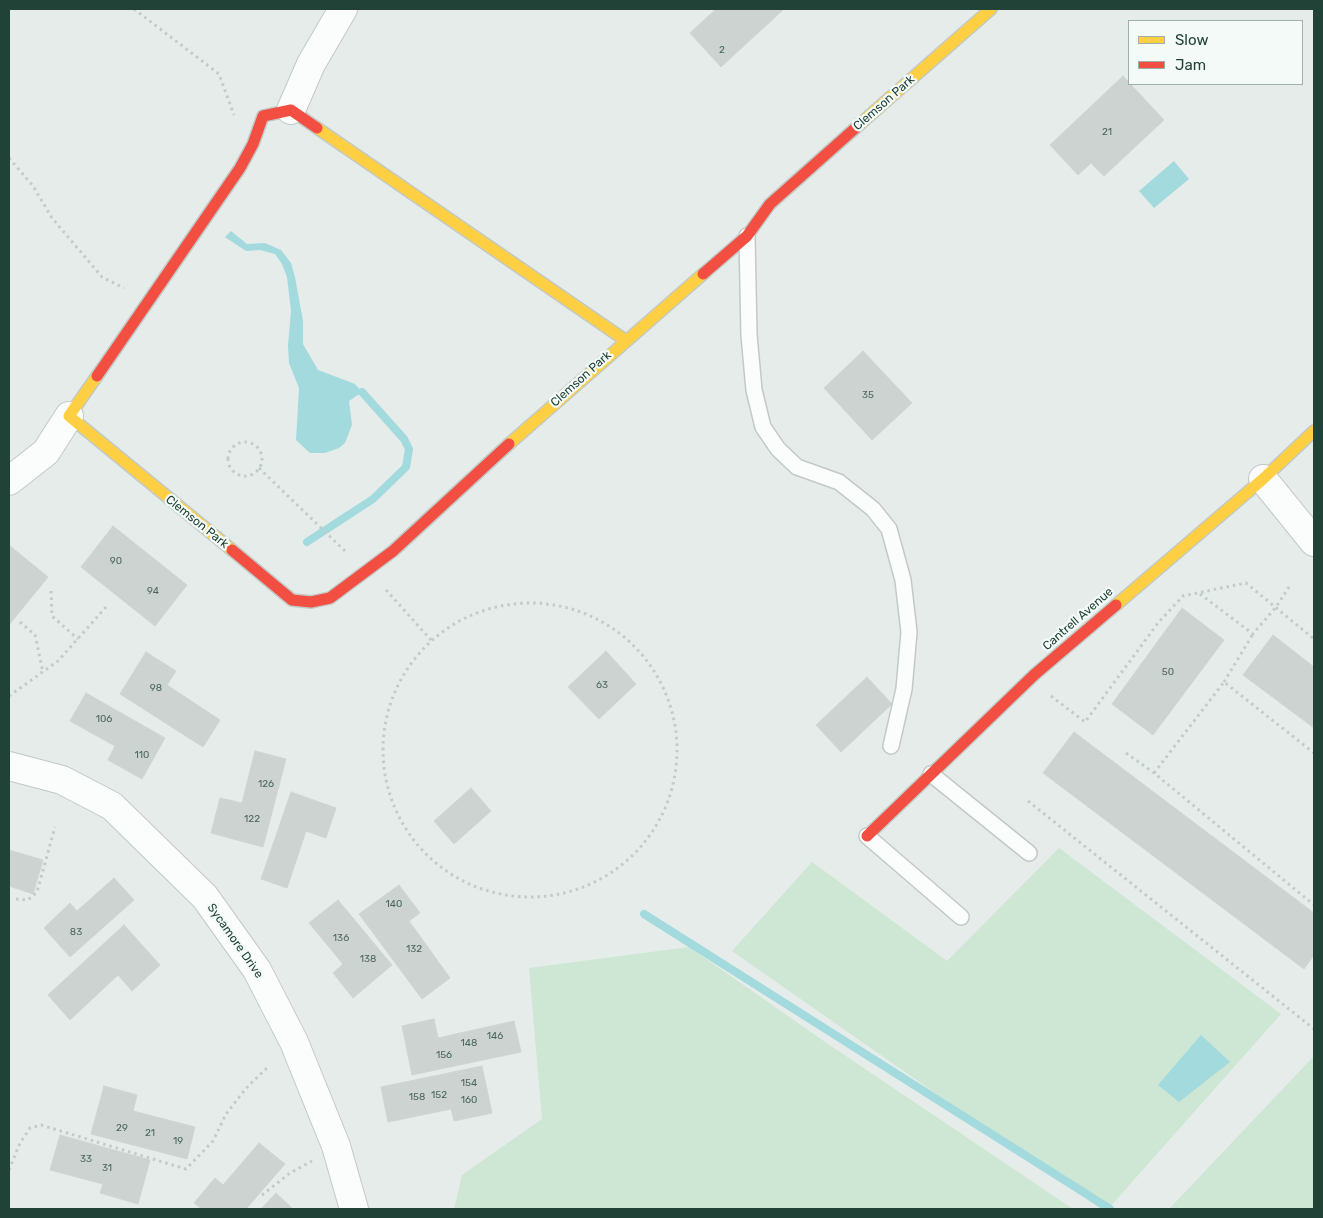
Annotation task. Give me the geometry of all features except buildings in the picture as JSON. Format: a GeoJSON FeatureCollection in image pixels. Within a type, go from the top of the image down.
{"type":"FeatureCollection","features":[{"type":"Feature","properties":{"kind":"street"},"geometry":{"type":"LineString","coordinates":[[9,481],[46,452],[240,168],[253,144],[262,116],[291,110],[311,64],[343,9]]}},
{"type":"Feature","properties":{"kind":"street","name":"Clemson Park"},"geometry":{"type":"LineString","coordinates":[[69,416],[292,600],[311,602],[330,598],[393,551],[625,340],[747,236],[770,204],[991,9]]}},
{"type":"Feature","properties":{"kind":"street","name":"Clemson Park"},"geometry":{"type":"LineString","coordinates":[[291,110],[625,340]]}},
{"type":"Feature","properties":{"kind":"street","name":"Cantrell Avenue"},"geometry":{"type":"LineString","coordinates":[[867,836],[1034,675],[1263,479],[1314,431]]}},
{"type":"Feature","properties":{"kind":"street"},"geometry":{"type":"LineString","coordinates":[[1263,479],[1314,542]]}},
{"type":"Feature","properties":{"kind":"street","name":"Sycamore Drive"},"geometry":{"type":"LineString","coordinates":[[9,766],[62,780],[112,806],[205,897],[257,970],[294,1042],[336,1146],[354,1209]]}},
{"type":"Feature","properties":{"kind":"lane"},"geometry":{"type":"LineString","coordinates":[[747,236],[749,335],[754,390],[763,427],[778,449],[797,467],[840,482],[873,509],[889,529],[901,571],[910,632],[904,689],[891,746]]}},
{"type":"Feature","properties":{"kind":"lane"},"geometry":{"type":"LineString","coordinates":[[931,774],[1029,853]]}},
{"type":"Feature","properties":{"kind":"lane"},"geometry":{"type":"LineString","coordinates":[[867,836],[961,917]]}},
{"type":"Feature","properties":{"kind":"path"},"geometry":{"type":"LineString","coordinates":[[134,9],[219,74],[234,117],[234,124]]}},
{"type":"Feature","properties":{"kind":"path"},"geometry":{"type":"LineString","coordinates":[[9,158],[33,186],[52,218],[102,277],[124,288],[132,286]]}},
{"type":"Feature","properties":{"kind":"path"},"geometry":{"type":"LineString","coordinates":[[248,442],[261,452],[262,463],[255,473],[239,475],[234,472],[228,463],[229,452],[237,444],[248,442]]}},
{"type":"Feature","properties":{"kind":"path"},"geometry":{"type":"LineString","coordinates":[[1046,693],[1085,722],[1158,623],[1182,596],[1200,594],[1246,583],[1314,638]]}},
{"type":"Feature","properties":{"kind":"path"},"geometry":{"type":"LineString","coordinates":[[1154,773],[1224,682],[1253,634],[1276,607],[1289,586]]}},
{"type":"Feature","properties":{"kind":"path"},"geometry":{"type":"LineString","coordinates":[[51,591],[52,616],[78,639]]}},
{"type":"Feature","properties":{"kind":"path"},"geometry":{"type":"LineString","coordinates":[[1200,594],[1253,634]]}},
{"type":"Feature","properties":{"kind":"path"},"geometry":{"type":"LineString","coordinates":[[535,602],[564,606],[590,615],[615,629],[636,648],[654,670],[667,695],[675,722],[677,751],[675,779],[666,806],[653,832],[634,856],[609,876],[581,890],[550,897],[519,898],[488,893],[460,881],[434,863],[412,840],[396,813],[386,784],[382,752],[385,721],[395,691],[410,664],[431,640],[454,623],[480,611],[507,604],[535,602]]}},
{"type":"Feature","properties":{"kind":"path"},"geometry":{"type":"LineString","coordinates":[[9,696],[58,661],[106,607]]}},
{"type":"Feature","properties":{"kind":"path"},"geometry":{"type":"LineString","coordinates":[[20,622],[35,634],[43,672]]}},
{"type":"Feature","properties":{"kind":"path"},"geometry":{"type":"LineString","coordinates":[[1224,682],[1314,752]]}},
{"type":"Feature","properties":{"kind":"path"},"geometry":{"type":"LineString","coordinates":[[1126,753],[1154,773],[1314,905]]}},
{"type":"Feature","properties":{"kind":"path"},"geometry":{"type":"LineString","coordinates":[[1028,801],[1314,1029]]}},
{"type":"Feature","properties":{"kind":"path"},"geometry":{"type":"LineString","coordinates":[[16,899],[28,900],[37,892],[55,827]]}},
{"type":"Feature","properties":{"kind":"path"},"geometry":{"type":"LineString","coordinates":[[9,1170],[20,1143],[30,1128],[41,1125],[186,1169],[213,1140],[226,1114],[248,1086],[266,1068]]}},
{"type":"Feature","properties":{"kind":"path"},"geometry":{"type":"LineString","coordinates":[[262,1196],[290,1173],[310,1161],[316,1161]]}},
{"type":"Feature","properties":{"kind":"green space"},"geometry":{"type":"Polygon","coordinates":[[[1059,848],[1281,1014],[1108,1209],[1101,1209],[732,951],[812,862],[947,961],[1059,848]]]}},
{"type":"Feature","properties":{"kind":"green space"},"geometry":{"type":"Polygon","coordinates":[[[689,947],[828,1044],[1073,1209],[454,1209],[462,1175],[542,1119],[529,968],[689,947]]]}},
{"type":"Feature","properties":{"kind":"green space"},"geometry":{"type":"Polygon","coordinates":[[[1314,1056],[1314,1209],[1169,1209],[1314,1056]]]}},
{"type":"Feature","properties":{"kind":"water"},"geometry":{"type":"Polygon","coordinates":[[[1174,161],[1189,179],[1154,208],[1139,191],[1174,161]]]}},
{"type":"Feature","properties":{"kind":"water"},"geometry":{"type":"Polygon","coordinates":[[[231,231],[247,244],[265,243],[281,250],[291,263],[295,277],[303,321],[303,344],[318,370],[355,384],[362,392],[349,401],[352,425],[345,443],[339,448],[325,453],[310,453],[296,440],[299,388],[289,363],[288,345],[291,311],[287,277],[282,264],[275,254],[260,250],[246,251],[225,237],[231,231]]]}},
{"type":"Feature","properties":{"kind":"water"},"geometry":{"type":"Polygon","coordinates":[[[1201,1035],[1230,1062],[1179,1102],[1158,1085],[1201,1035]]]}},
{"type":"Feature","properties":{"kind":"waterway"},"geometry":{"type":"LineString","coordinates":[[307,542],[373,499],[406,467],[409,449],[404,439],[362,392]]}},
{"type":"Feature","properties":{"kind":"waterway"},"geometry":{"type":"LineString","coordinates":[[644,914],[1110,1209]]}},
{"type":"Feature","properties":{"kind":"traffic: slow"},"geometry":{"type":"LineString","coordinates":[[860,124],[991,9]]}},
{"type":"Feature","properties":{"kind":"traffic: slow"},"geometry":{"type":"LineString","coordinates":[[317,128],[625,340]]}},
{"type":"Feature","properties":{"kind":"traffic: slow"},"geometry":{"type":"LineString","coordinates":[[509,444],[703,274]]}},
{"type":"Feature","properties":{"kind":"traffic: slow"},"geometry":{"type":"LineString","coordinates":[[97,376],[69,416],[232,550]]}},
{"type":"Feature","properties":{"kind":"traffic: slow"},"geometry":{"type":"LineString","coordinates":[[1116,605],[1263,479],[1314,431]]}},
{"type":"Feature","properties":{"kind":"traffic: jam"},"geometry":{"type":"LineString","coordinates":[[97,376],[240,168],[253,144],[263,116],[291,110],[317,128]]}},
{"type":"Feature","properties":{"kind":"traffic: jam"},"geometry":{"type":"LineString","coordinates":[[703,274],[747,236],[770,204],[860,124]]}},
{"type":"Feature","properties":{"kind":"traffic: jam"},"geometry":{"type":"LineString","coordinates":[[232,550],[292,600],[311,602],[330,598],[393,551],[509,444]]}},
{"type":"Feature","properties":{"kind":"traffic: jam"},"geometry":{"type":"LineString","coordinates":[[867,836],[1034,675],[1116,605]]}}]}
